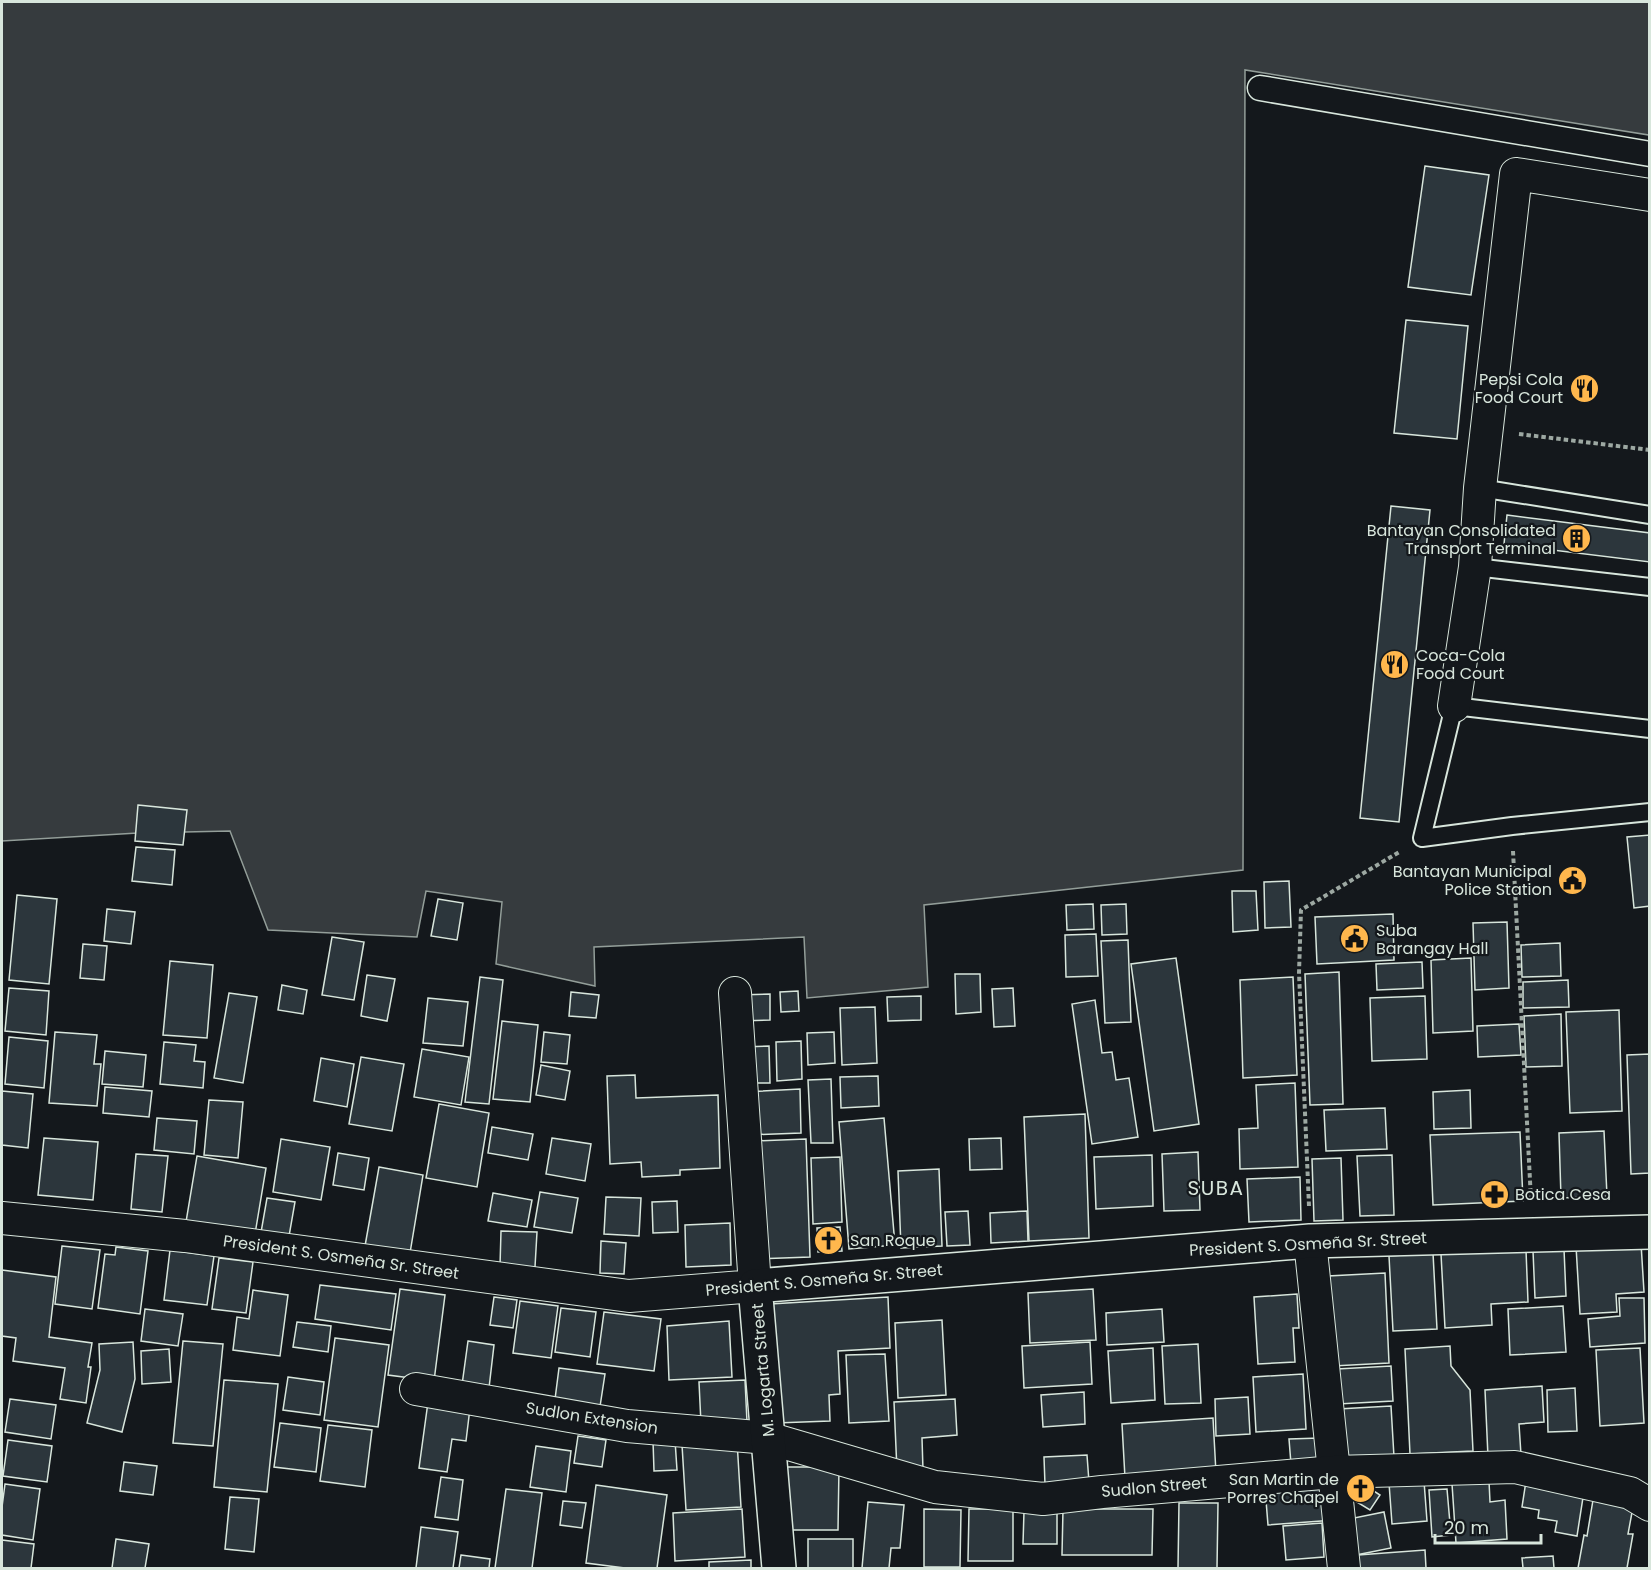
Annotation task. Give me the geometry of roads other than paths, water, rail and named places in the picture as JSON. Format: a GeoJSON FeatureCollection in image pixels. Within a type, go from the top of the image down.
{"type":"FeatureCollection","features":[{"type":"Feature","properties":{"kind":"street"},"geometry":{"type":"LineString","coordinates":[[1260,88],[1650,154]]}},
{"type":"Feature","properties":{"kind":"street"},"geometry":{"type":"LineString","coordinates":[[1454,706],[1475,567],[1480,488],[1516,174],[1650,195]]}},
{"type":"Feature","properties":{"kind":"street","name":"M. Logarta Street"},"geometry":{"type":"LineString","coordinates":[[735,993],[755,1286],[779,1569]]}},
{"type":"Feature","properties":{"kind":"street","name":"President S. Osmeña Sr. Street"},"geometry":{"type":"LineString","coordinates":[[2,1218],[185,1236],[629,1296],[1310,1241],[1650,1232]]}},
{"type":"Feature","properties":{"kind":"street"},"geometry":{"type":"LineString","coordinates":[[1310,1241],[1344,1569]]}},
{"type":"Feature","properties":{"kind":"street","name":"Sudlon Extension"},"geometry":{"type":"LineString","coordinates":[[416,1389],[627,1426],[768,1438]]}},
{"type":"Feature","properties":{"kind":"street","name":"Sudlon Street"},"geometry":{"type":"LineString","coordinates":[[768,1438],[935,1487],[1043,1499],[1334,1472],[1515,1467],[1630,1493],[1650,1505]]}},
{"type":"Feature","properties":{"kind":"lane"},"geometry":{"type":"LineString","coordinates":[[1480,488],[1650,516]]}},
{"type":"Feature","properties":{"kind":"lane"},"geometry":{"type":"LineString","coordinates":[[1475,567],[1650,587]]}},
{"type":"Feature","properties":{"kind":"lane"},"geometry":{"type":"LineString","coordinates":[[1650,729],[1454,706],[1422,838],[1512,826],[1650,813]]}},
{"type":"Feature","properties":{"kind":"place","name":"Pepsi Cola Food Court"},"geometry":{"type":"Point","coordinates":[1584,388]}},
{"type":"Feature","properties":{"kind":"place","name":"Bantayan Consolidated Transport Terminal"},"geometry":{"type":"Point","coordinates":[1577,539]}},
{"type":"Feature","properties":{"kind":"place","name":"Coca-Cola Food Court"},"geometry":{"type":"Point","coordinates":[1395,664]}},
{"type":"Feature","properties":{"kind":"place","name":"Bantayan Municipal Police Station"},"geometry":{"type":"Point","coordinates":[1573,880]}},
{"type":"Feature","properties":{"kind":"place","name":"Suba Barangay Hall"},"geometry":{"type":"Point","coordinates":[1355,939]}},
{"type":"Feature","properties":{"kind":"place","name":"Botica Cesa"},"geometry":{"type":"Point","coordinates":[1494,1194]}},
{"type":"Feature","properties":{"kind":"place","name":"San Roque"},"geometry":{"type":"Point","coordinates":[829,1240]}},
{"type":"Feature","properties":{"kind":"place","name":"San Martin de Porres Chapel"},"geometry":{"type":"Point","coordinates":[1360,1488]}},
{"type":"Feature","properties":{"kind":"district","name":"SUBA"},"geometry":{"type":"Point","coordinates":[1216,1188]}}]}
